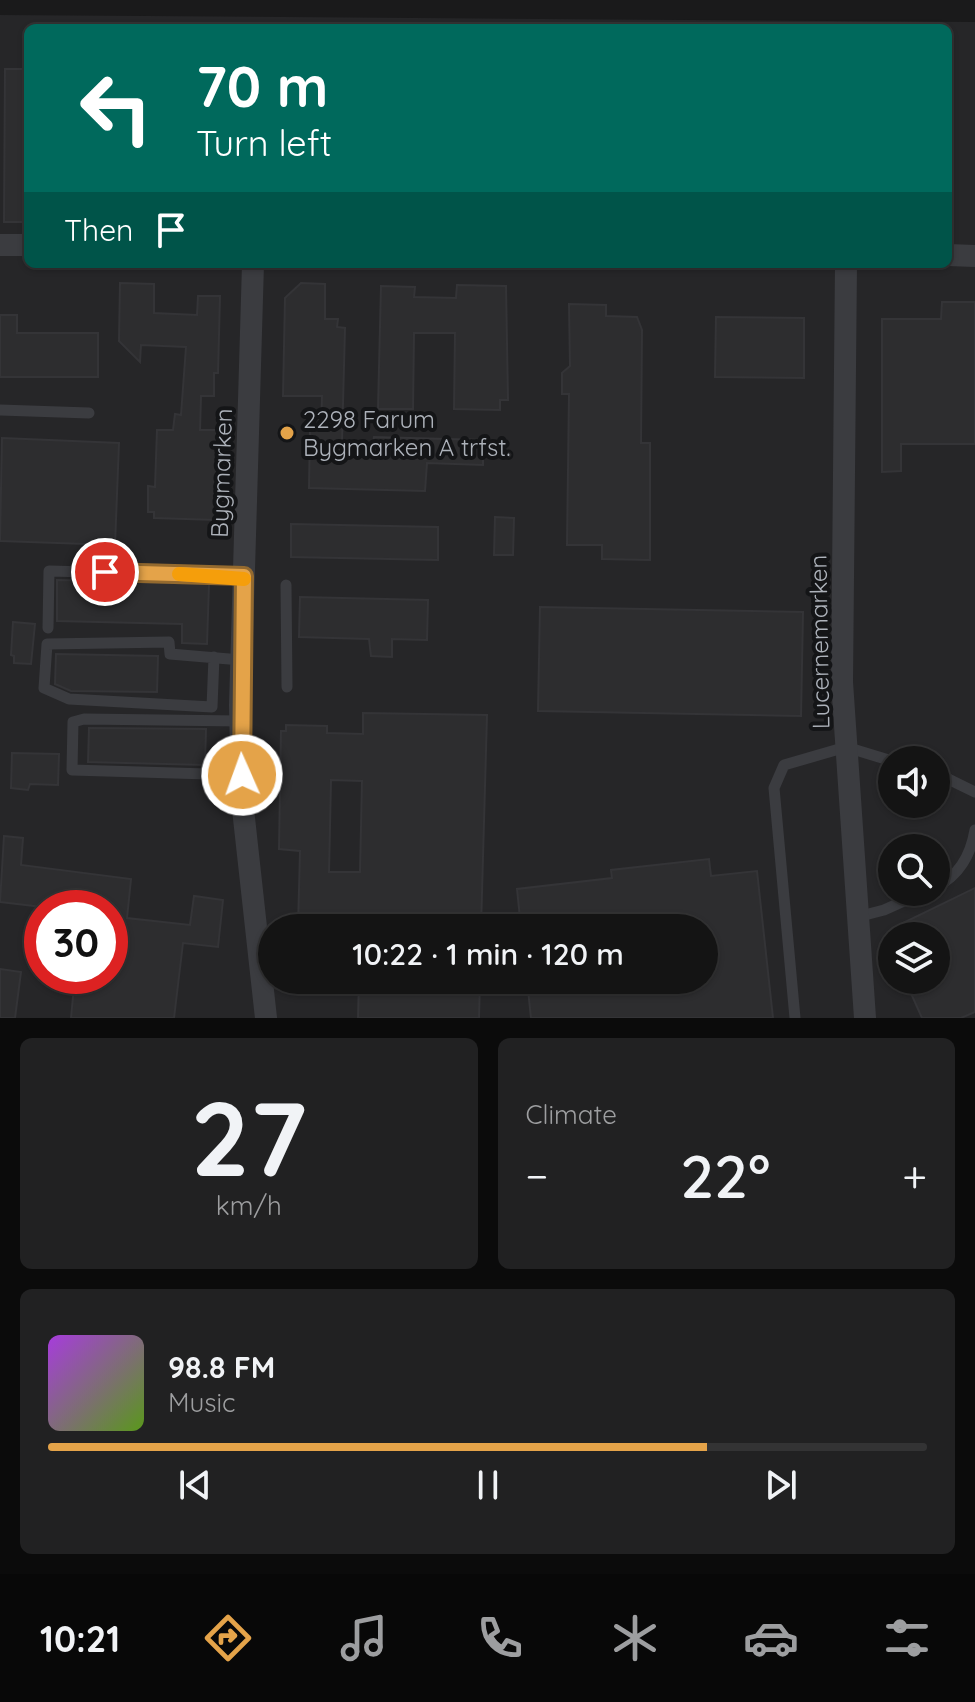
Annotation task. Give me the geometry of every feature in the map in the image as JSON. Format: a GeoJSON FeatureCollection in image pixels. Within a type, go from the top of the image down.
{"type":"FeatureCollection","features":[{"type":"Feature","properties":{"kind":"street"},"geometry":{"type":"LineString","coordinates":[[0,245],[24,245]]}},
{"type":"Feature","properties":{"kind":"street"},"geometry":{"type":"LineString","coordinates":[[952,255],[975,256]]}},
{"type":"Feature","properties":{"kind":"street","name":"Bygmarken"},"geometry":{"type":"LineString","coordinates":[[253,268],[240,721],[242,775],[266,1018]]}},
{"type":"Feature","properties":{"kind":"street","name":"Lucernemarken"},"geometry":{"type":"LineString","coordinates":[[846,268],[842,682],[865,1018]]}},
{"type":"Feature","properties":{"kind":"lane"},"geometry":{"type":"LineString","coordinates":[[0,410],[89,413]]}},
{"type":"Feature","properties":{"kind":"lane"},"geometry":{"type":"LineString","coordinates":[[48,628],[49,571],[244,576]]}},
{"type":"Feature","properties":{"kind":"lane"},"geometry":{"type":"LineString","coordinates":[[286,585],[287,687]]}},
{"type":"Feature","properties":{"kind":"lane"},"geometry":{"type":"LineString","coordinates":[[214,657],[212,707],[69,699],[44,688],[47,644],[169,642],[170,654],[214,657],[241,660]]}},
{"type":"Feature","properties":{"kind":"lane"},"geometry":{"type":"LineString","coordinates":[[240,721],[84,719],[73,722],[72,770],[242,775]]}},
{"type":"Feature","properties":{"kind":"lane"},"geometry":{"type":"LineString","coordinates":[[795,1018],[774,788],[784,765],[846,747],[878,757]]}},
{"type":"Feature","properties":{"kind":"lane"},"geometry":{"type":"LineString","coordinates":[[950,780],[975,792]]}},
{"type":"Feature","properties":{"kind":"lane"},"geometry":{"type":"LineString","coordinates":[[950,878],[971,852],[975,830]]}},
{"type":"Feature","properties":{"kind":"lane"},"geometry":{"type":"LineString","coordinates":[[856,917],[893,906]]}},
{"type":"Feature","properties":{"kind":"shaded area"},"geometry":{"type":"Polygon","coordinates":[[[0,15],[975,22],[975,1018],[0,1018],[0,15]]]}},
{"type":"Feature","properties":{"kind":"building"},"geometry":{"type":"Polygon","coordinates":[[[5,69],[24,69],[24,222],[4,222],[5,69]]]}},
{"type":"Feature","properties":{"kind":"building"},"geometry":{"type":"Polygon","coordinates":[[[120,283],[154,284],[154,313],[197,315],[198,296],[220,296],[218,373],[214,373],[214,396],[201,396],[200,430],[220,430],[217,520],[154,518],[154,512],[148,512],[148,486],[155,487],[157,430],[173,430],[175,414],[181,415],[186,347],[141,345],[140,362],[119,341],[120,283]]]}},
{"type":"Feature","properties":{"kind":"building"},"geometry":{"type":"Polygon","coordinates":[[[301,283],[325,284],[325,319],[338,319],[337,327],[345,328],[342,442],[373,443],[374,437],[483,440],[483,465],[427,463],[425,491],[309,488],[310,429],[321,430],[322,396],[283,396],[285,298],[301,283]]]}},
{"type":"Feature","properties":{"kind":"building"},"geometry":{"type":"Polygon","coordinates":[[[457,285],[506,286],[508,400],[500,400],[500,410],[454,409],[455,333],[414,333],[413,409],[378,409],[381,286],[415,287],[414,297],[456,298],[457,285]]]}},
{"type":"Feature","properties":{"kind":"building"},"geometry":{"type":"Polygon","coordinates":[[[942,302],[975,302],[975,444],[901,444],[901,471],[882,472],[882,319],[941,319],[942,302]]]}},
{"type":"Feature","properties":{"kind":"building"},"geometry":{"type":"Polygon","coordinates":[[[569,304],[606,305],[606,316],[637,317],[642,330],[641,443],[650,443],[650,560],[602,559],[602,545],[567,545],[569,394],[562,394],[562,373],[570,366],[569,304]]]}},
{"type":"Feature","properties":{"kind":"building"},"geometry":{"type":"Polygon","coordinates":[[[0,315],[17,315],[17,333],[98,333],[98,377],[0,377],[0,315]]]}},
{"type":"Feature","properties":{"kind":"building"},"geometry":{"type":"Polygon","coordinates":[[[716,317],[804,318],[804,378],[715,377],[716,317]]]}},
{"type":"Feature","properties":{"kind":"building"},"geometry":{"type":"Polygon","coordinates":[[[2,438],[119,443],[115,545],[0,541],[2,438]]]}},
{"type":"Feature","properties":{"kind":"building"},"geometry":{"type":"Polygon","coordinates":[[[495,517],[514,518],[513,555],[494,555],[495,517]]]}},
{"type":"Feature","properties":{"kind":"building"},"geometry":{"type":"Polygon","coordinates":[[[291,524],[438,527],[438,560],[291,557],[291,524]]]}},
{"type":"Feature","properties":{"kind":"building"},"geometry":{"type":"Polygon","coordinates":[[[57,580],[209,584],[207,644],[182,643],[182,624],[57,621],[57,580]]]}},
{"type":"Feature","properties":{"kind":"building"},"geometry":{"type":"Polygon","coordinates":[[[300,597],[428,600],[427,640],[392,639],[392,657],[371,656],[369,639],[299,637],[300,597]]]}},
{"type":"Feature","properties":{"kind":"building"},"geometry":{"type":"Polygon","coordinates":[[[540,607],[803,612],[801,716],[538,711],[540,607]]]}},
{"type":"Feature","properties":{"kind":"building"},"geometry":{"type":"Polygon","coordinates":[[[13,622],[35,624],[31,664],[14,663],[14,656],[11,655],[13,622]]]}},
{"type":"Feature","properties":{"kind":"building"},"geometry":{"type":"Polygon","coordinates":[[[56,654],[158,656],[157,692],[71,691],[55,684],[56,654]]]}},
{"type":"Feature","properties":{"kind":"building"},"geometry":{"type":"Polygon","coordinates":[[[363,713],[487,715],[481,914],[298,914],[300,851],[279,849],[281,731],[286,731],[286,725],[327,726],[327,733],[363,734],[363,713]],[[331,780],[329,872],[360,872],[362,781],[331,780]]]}},
{"type":"Feature","properties":{"kind":"building"},"geometry":{"type":"Polygon","coordinates":[[[89,728],[206,729],[205,765],[88,762],[89,728]]]}},
{"type":"Feature","properties":{"kind":"building"},"geometry":{"type":"Polygon","coordinates":[[[12,753],[59,754],[58,785],[30,784],[28,790],[11,788],[12,753]]]}},
{"type":"Feature","properties":{"kind":"building"},"geometry":{"type":"Polygon","coordinates":[[[4,836],[23,838],[21,865],[131,879],[128,908],[128,890],[24,890],[24,905],[0,902],[4,836]]]}},
{"type":"Feature","properties":{"kind":"building"},"geometry":{"type":"Polygon","coordinates":[[[709,859],[711,876],[757,871],[773,1018],[531,1018],[528,994],[718,994],[718,914],[520,914],[517,889],[612,878],[611,870],[709,859]]]}},
{"type":"Feature","properties":{"kind":"building"},"geometry":{"type":"Polygon","coordinates":[[[975,888],[975,1012],[961,1018],[922,1018],[911,994],[950,994],[950,922],[905,922],[938,906],[950,906],[950,900],[975,888]]]}},
{"type":"Feature","properties":{"kind":"building"},"geometry":{"type":"Polygon","coordinates":[[[194,896],[223,900],[218,947],[183,943],[174,1018],[71,1018],[73,994],[128,994],[128,918],[190,925],[194,896]]]}},
{"type":"Feature","properties":{"kind":"building"},"geometry":{"type":"Polygon","coordinates":[[[0,969],[21,972],[15,1018],[0,1018],[0,969]]]}},
{"type":"Feature","properties":{"kind":"building"},"geometry":{"type":"Polygon","coordinates":[[[359,994],[480,994],[479,1018],[358,1018],[359,994]]]}},
{"type":"Feature","properties":{"kind":"slow traffic"},"geometry":{"type":"LineString","coordinates":[[179,574],[244,576],[244,579]]}},
{"type":"Feature","properties":{"kind":"place","name":"2298 Farum Bygmarken A trfst."},"geometry":{"type":"Point","coordinates":[287,433]}},
{"type":"Feature","properties":{"kind":"route"},"geometry":{"type":"LineString","coordinates":[[105,572],[244,576],[240,705],[242,775]]}}]}
